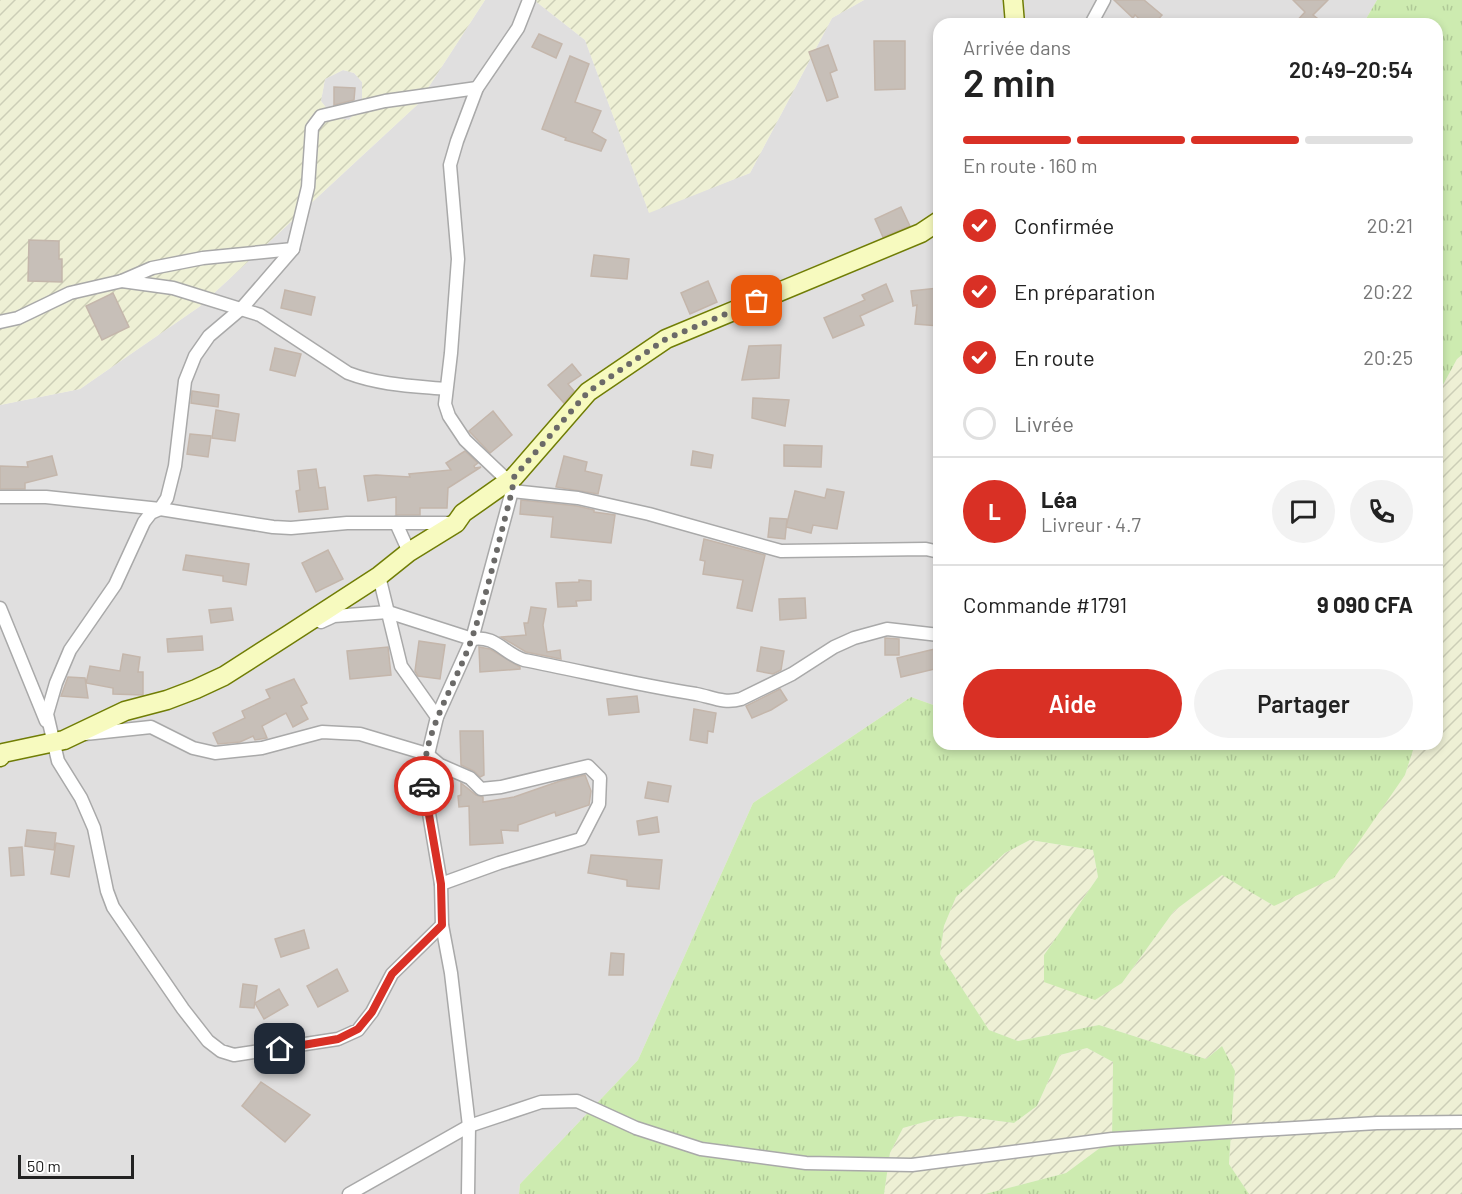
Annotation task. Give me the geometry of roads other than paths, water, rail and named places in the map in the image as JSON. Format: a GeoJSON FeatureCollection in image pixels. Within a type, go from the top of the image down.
{"type":"FeatureCollection","features":[{"type":"Feature","properties":{"kind":"main road"},"geometry":{"type":"LineString","coordinates":[[1013,0],[1014,18]]}},
{"type":"Feature","properties":{"kind":"main road"},"geometry":{"type":"LineString","coordinates":[[0,757],[3,753],[59,741],[125,711],[167,700],[224,676],[379,576],[409,552],[456,523],[463,513],[511,483],[588,392],[666,339],[921,233],[933,225]]}},
{"type":"Feature","properties":{"kind":"street"},"geometry":{"type":"LineString","coordinates":[[529,0],[518,27],[477,88],[450,165],[458,259],[452,353],[445,404],[449,416],[465,440],[511,483],[649,514],[781,551],[933,551]]}},
{"type":"Feature","properties":{"kind":"street"},"geometry":{"type":"LineString","coordinates":[[1094,18],[1104,0]]}},
{"type":"Feature","properties":{"kind":"street"},"geometry":{"type":"LineString","coordinates":[[59,741],[47,714],[56,683],[70,650],[115,585],[144,522],[151,513],[160,509],[167,498],[175,466],[185,381],[195,356],[209,336],[242,308],[293,249],[308,187],[312,128],[321,116],[385,101],[477,88]]}},
{"type":"Feature","properties":{"kind":"street"},"geometry":{"type":"LineString","coordinates":[[0,322],[18,318],[70,292],[122,281],[152,268],[203,258],[293,249]]}},
{"type":"Feature","properties":{"kind":"street"},"geometry":{"type":"LineString","coordinates":[[122,281],[173,288],[242,308],[270,321],[348,373],[396,384],[446,389]]}},
{"type":"Feature","properties":{"kind":"street"},"geometry":{"type":"LineString","coordinates":[[468,1194],[469,1126],[451,973],[442,925],[441,884],[424,784],[426,754],[437,717],[472,639],[511,483]]}},
{"type":"Feature","properties":{"kind":"street"},"geometry":{"type":"LineString","coordinates":[[0,497],[45,497],[160,509],[273,527],[291,528],[347,523],[456,523]]}},
{"type":"Feature","properties":{"kind":"street"},"geometry":{"type":"LineString","coordinates":[[396,523],[409,552]]}},
{"type":"Feature","properties":{"kind":"street"},"geometry":{"type":"LineString","coordinates":[[379,576],[401,666],[437,717]]}},
{"type":"Feature","properties":{"kind":"street"},"geometry":{"type":"LineString","coordinates":[[0,608],[59,741],[58,761],[81,798],[94,828],[107,891],[113,907],[183,1008],[208,1041],[221,1052],[234,1055],[280,1049],[338,1039],[358,1029],[372,1012],[392,974],[442,925]]}},
{"type":"Feature","properties":{"kind":"street"},"geometry":{"type":"LineString","coordinates":[[288,635],[334,616],[388,612],[472,639],[483,637],[496,642],[514,656],[524,660],[732,702],[792,674],[834,647],[854,638],[887,629],[933,636]]}},
{"type":"Feature","properties":{"kind":"street"},"geometry":{"type":"LineString","coordinates":[[59,741],[79,733],[89,734],[151,727],[193,748],[215,753],[262,748],[322,732],[336,732],[360,734],[426,754],[440,765],[470,778],[481,789],[501,787],[588,766],[600,778],[599,804],[581,839],[499,863],[441,884]]}},
{"type":"Feature","properties":{"kind":"street"},"geometry":{"type":"LineString","coordinates":[[349,1194],[469,1126],[541,1102],[577,1101],[636,1128],[701,1149],[806,1163],[912,1165],[1112,1139],[1377,1123],[1462,1122]]}}]}
